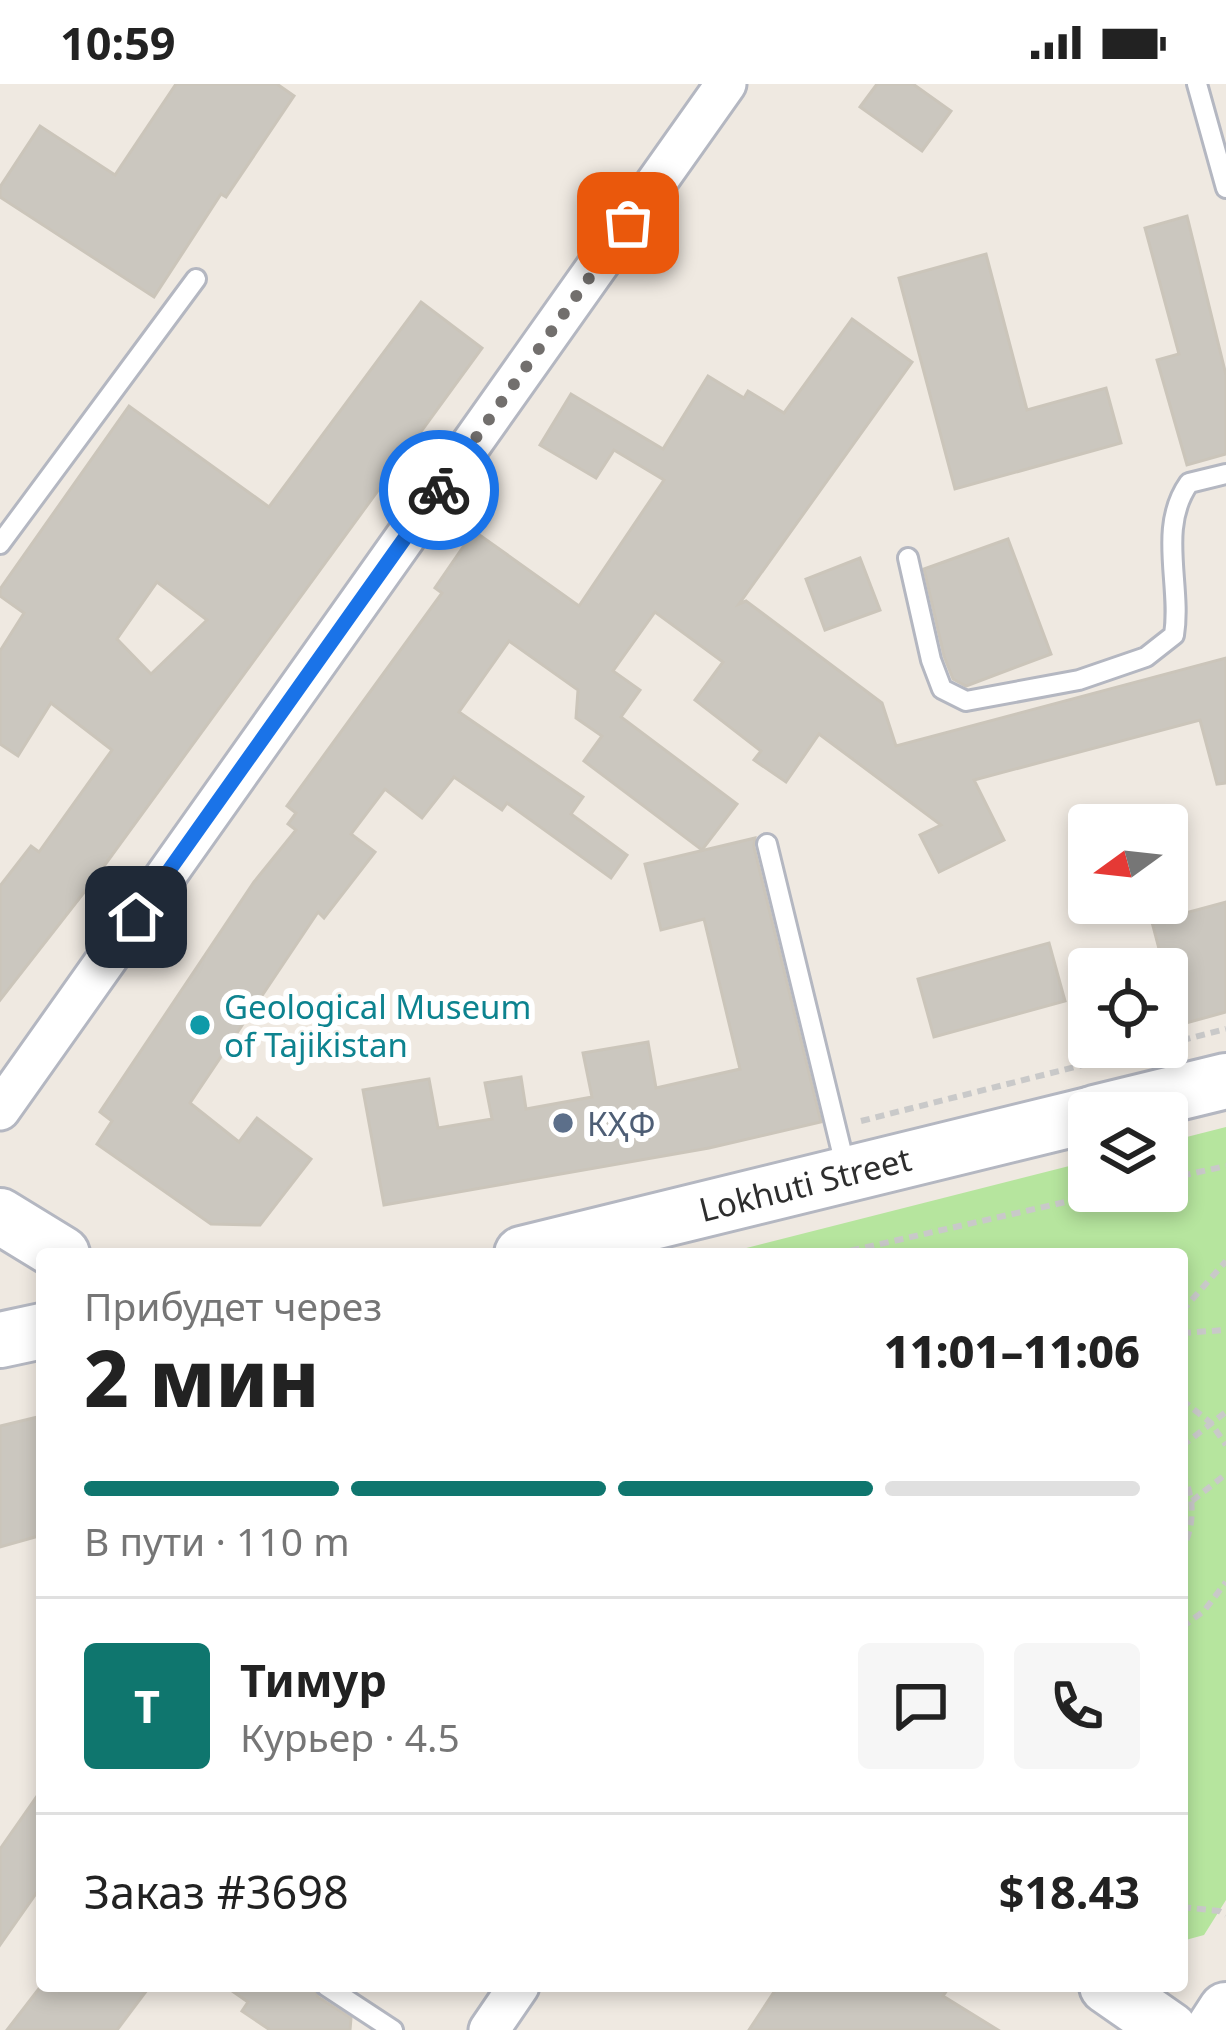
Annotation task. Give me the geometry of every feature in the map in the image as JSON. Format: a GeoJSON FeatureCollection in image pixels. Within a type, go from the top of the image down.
{"type":"FeatureCollection","features":[{"type":"Feature","properties":{"kind":"street"},"geometry":{"type":"LineString","coordinates":[[0,1110],[726,84]]}},
{"type":"Feature","properties":{"kind":"street","name":"Lokhuti Street"},"geometry":{"type":"LineString","coordinates":[[1181,1092],[1226,1081]]}},
{"type":"Feature","properties":{"kind":"street","name":"Lokhuti Street"},"geometry":{"type":"LineString","coordinates":[[540,1248],[842,1150],[1068,1117]]}},
{"type":"Feature","properties":{"kind":"street"},"geometry":{"type":"LineString","coordinates":[[0,1216],[52,1248]]}},
{"type":"Feature","properties":{"kind":"street"},"geometry":{"type":"LineString","coordinates":[[0,1340],[36,1332]]}},
{"type":"Feature","properties":{"kind":"street"},"geometry":{"type":"LineString","coordinates":[[488,2030],[515,1992]]}},
{"type":"Feature","properties":{"kind":"street"},"geometry":{"type":"LineString","coordinates":[[1116,1992],[1170,2030]]}},
{"type":"Feature","properties":{"kind":"street"},"geometry":{"type":"LineString","coordinates":[[1213,2030],[1226,2009]]}},
{"type":"Feature","properties":{"kind":"lane"},"geometry":{"type":"LineString","coordinates":[[1197,84],[1226,188]]}},
{"type":"Feature","properties":{"kind":"lane"},"geometry":{"type":"LineString","coordinates":[[0,544],[196,279]]}},
{"type":"Feature","properties":{"kind":"lane"},"geometry":{"type":"LineString","coordinates":[[908,558],[942,689],[966,701],[1078,680],[1146,657],[1174,635],[1179,606],[1172,560],[1175,502],[1189,484],[1226,474]]}},
{"type":"Feature","properties":{"kind":"lane"},"geometry":{"type":"LineString","coordinates":[[767,844],[842,1150]]}},
{"type":"Feature","properties":{"kind":"lane"},"geometry":{"type":"LineString","coordinates":[[335,1992],[393,2030]]}},
{"type":"Feature","properties":{"kind":"path"},"geometry":{"type":"LineString","coordinates":[[1188,1039],[1226,1029]]}},
{"type":"Feature","properties":{"kind":"path"},"geometry":{"type":"LineString","coordinates":[[842,1150],[1090,1068]]}},
{"type":"Feature","properties":{"kind":"path"},"geometry":{"type":"LineString","coordinates":[[1188,1174],[1226,1166]]}},
{"type":"Feature","properties":{"kind":"path"},"geometry":{"type":"LineString","coordinates":[[862,1248],[1068,1201]]}},
{"type":"Feature","properties":{"kind":"path"},"geometry":{"type":"LineString","coordinates":[[1188,1304],[1226,1261]]}},
{"type":"Feature","properties":{"kind":"path"},"geometry":{"type":"LineString","coordinates":[[1188,1333],[1226,1330]]}},
{"type":"Feature","properties":{"kind":"path"},"geometry":{"type":"LineString","coordinates":[[1188,1405],[1226,1445]]}},
{"type":"Feature","properties":{"kind":"path"},"geometry":{"type":"LineString","coordinates":[[1188,1441],[1226,1412]]}},
{"type":"Feature","properties":{"kind":"path"},"geometry":{"type":"LineString","coordinates":[[1192,1501],[1226,1474]]}},
{"type":"Feature","properties":{"kind":"path"},"geometry":{"type":"LineString","coordinates":[[1188,1490],[1192,1501],[1188,1532]]}},
{"type":"Feature","properties":{"kind":"path"},"geometry":{"type":"LineString","coordinates":[[1188,1623],[1226,1582]]}},
{"type":"Feature","properties":{"kind":"path"},"geometry":{"type":"LineString","coordinates":[[1188,1907],[1226,1915]]}},
{"type":"Feature","properties":{"kind":"green space"},"geometry":{"type":"Polygon","coordinates":[[[1226,1127],[1226,1900],[1204,1935],[1188,1939],[1188,1248],[747,1248],[1068,1166],[1068,1212],[1188,1212],[1188,1137],[1226,1127]]]}},
{"type":"Feature","properties":{"kind":"building"},"geometry":{"type":"Polygon","coordinates":[[[176,84],[277,84],[294,96],[226,197],[221,194],[154,297],[0,197],[0,187],[40,126],[115,175],[176,84]]]}},
{"type":"Feature","properties":{"kind":"building"},"geometry":{"type":"Polygon","coordinates":[[[877,84],[913,84],[951,111],[922,151],[860,107],[877,84]]]}},
{"type":"Feature","properties":{"kind":"building"},"geometry":{"type":"Polygon","coordinates":[[[1187,216],[1226,375],[1226,454],[1187,465],[1157,360],[1179,354],[1145,228],[1187,216]]]}},
{"type":"Feature","properties":{"kind":"building"},"geometry":{"type":"Polygon","coordinates":[[[986,254],[1027,410],[1106,388],[1121,443],[955,489],[899,278],[986,254]]]}},
{"type":"Feature","properties":{"kind":"building"},"geometry":{"type":"Polygon","coordinates":[[[421,302],[482,348],[96,877],[0,1000],[0,886],[31,846],[39,852],[112,750],[51,703],[18,756],[0,744],[0,651],[24,613],[0,596],[0,589],[129,406],[269,507],[421,302]],[[157,582],[117,639],[151,674],[207,620],[157,582]]]}},
{"type":"Feature","properties":{"kind":"building"},"geometry":{"type":"Polygon","coordinates":[[[852,319],[912,362],[739,604],[746,601],[882,703],[896,746],[1226,658],[1226,783],[1217,784],[1200,720],[974,780],[1004,840],[939,872],[920,835],[941,825],[819,734],[786,782],[754,760],[761,751],[695,700],[723,662],[655,612],[613,671],[640,690],[621,717],[737,804],[702,850],[584,761],[602,736],[576,718],[578,690],[509,641],[459,712],[583,797],[571,814],[627,855],[611,878],[507,803],[502,810],[454,777],[422,818],[385,789],[351,834],[375,852],[324,918],[318,912],[190,1103],[239,1142],[257,1118],[311,1159],[260,1225],[211,1224],[97,1144],[112,1121],[100,1112],[254,882],[296,830],[288,824],[296,813],[287,806],[442,593],[435,588],[474,531],[579,606],[664,480],[614,450],[596,478],[540,445],[571,394],[663,449],[708,376],[744,398],[748,391],[784,413],[852,319]]]}},
{"type":"Feature","properties":{"kind":"building"},"geometry":{"type":"Polygon","coordinates":[[[1008,539],[1051,654],[966,686],[953,679],[944,656],[924,569],[1008,539]]]}},
{"type":"Feature","properties":{"kind":"building"},"geometry":{"type":"Polygon","coordinates":[[[860,558],[880,610],[825,630],[806,579],[860,558]]]}},
{"type":"Feature","properties":{"kind":"building"},"geometry":{"type":"Polygon","coordinates":[[[755,838],[821,1122],[709,1148],[384,1205],[363,1090],[429,1079],[438,1128],[492,1119],[485,1083],[521,1077],[526,1109],[592,1097],[583,1053],[648,1042],[656,1088],[740,1069],[704,919],[661,930],[645,864],[755,838]]]}},
{"type":"Feature","properties":{"kind":"building"},"geometry":{"type":"Polygon","coordinates":[[[1226,902],[1226,1012],[1188,1023],[1188,948],[1159,948],[1153,924],[1188,924],[1188,912],[1226,902]]]}},
{"type":"Feature","properties":{"kind":"building"},"geometry":{"type":"Polygon","coordinates":[[[1049,943],[1065,1001],[934,1037],[918,979],[1049,943]]]}},
{"type":"Feature","properties":{"kind":"building"},"geometry":{"type":"Polygon","coordinates":[[[36,1417],[36,1537],[0,1547],[0,1426],[36,1417]]]}},
{"type":"Feature","properties":{"kind":"building"},"geometry":{"type":"Polygon","coordinates":[[[36,1798],[36,1894],[0,1945],[0,1849],[36,1798]]]}},
{"type":"Feature","properties":{"kind":"building"},"geometry":{"type":"Polygon","coordinates":[[[36,1992],[146,1992],[117,2030],[7,2030],[36,1992]]]}},
{"type":"Feature","properties":{"kind":"building"},"geometry":{"type":"Polygon","coordinates":[[[234,1992],[316,1992],[351,2018],[350,2030],[270,2030],[242,2011],[248,2002],[234,1992]]]}},
{"type":"Feature","properties":{"kind":"building"},"geometry":{"type":"Polygon","coordinates":[[[774,1992],[946,1992],[943,1996],[998,2030],[749,2030],[774,1992]]]}},
{"type":"Feature","properties":{"kind":"way so far"},"geometry":{"type":"LineString","coordinates":[[439,490],[628,223]]}},
{"type":"Feature","properties":{"kind":"place","name":"Geological Museum of Tajikistan"},"geometry":{"type":"Point","coordinates":[200,1025]}},
{"type":"Feature","properties":{"kind":"place","name":"КҲФ"},"geometry":{"type":"Point","coordinates":[563,1123]}},
{"type":"Feature","properties":{"kind":"route"},"geometry":{"type":"LineString","coordinates":[[136,917],[439,490]]}}]}
